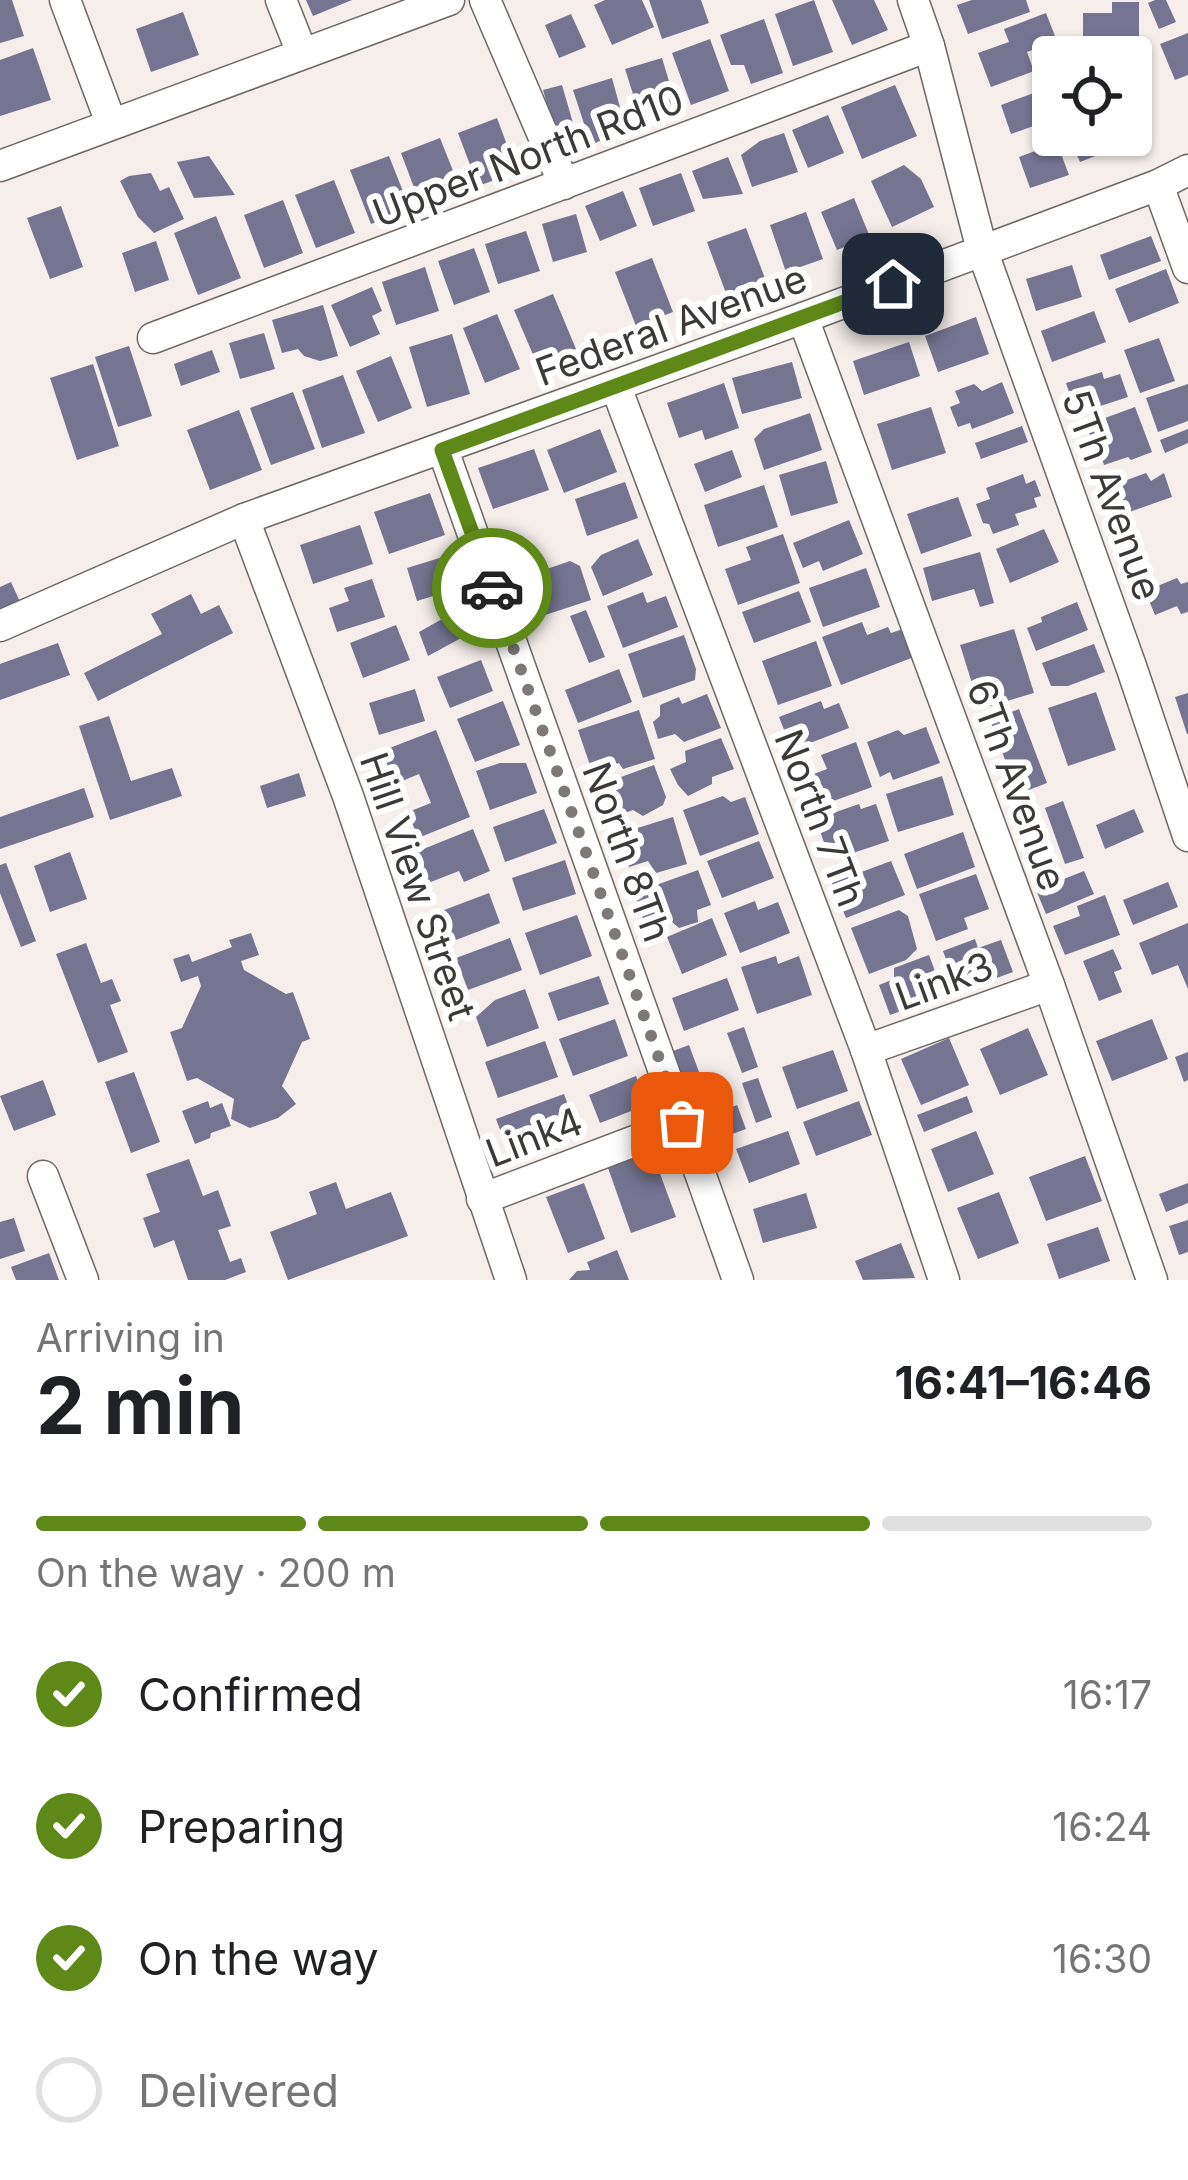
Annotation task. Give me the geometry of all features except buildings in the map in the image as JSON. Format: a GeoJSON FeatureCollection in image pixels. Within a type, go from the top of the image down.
{"type":"FeatureCollection","features":[{"type":"Feature","properties":{"kind":"street"},"geometry":{"type":"LineString","coordinates":[[64,0],[112,123]]}},
{"type":"Feature","properties":{"kind":"street"},"geometry":{"type":"LineString","coordinates":[[281,0],[302,53]]}},
{"type":"Feature","properties":{"kind":"street"},"geometry":{"type":"LineString","coordinates":[[0,166],[449,0]]}},
{"type":"Feature","properties":{"kind":"street"},"geometry":{"type":"LineString","coordinates":[[485,0],[564,184]]}},
{"type":"Feature","properties":{"kind":"street","name":"5Th Avenue"},"geometry":{"type":"LineString","coordinates":[[913,0],[982,250],[1188,836]]}},
{"type":"Feature","properties":{"kind":"street","name":"Upper North Rd10"},"geometry":{"type":"LineString","coordinates":[[153,338],[929,46]]}},
{"type":"Feature","properties":{"kind":"street","name":"Federal Avenue"},"geometry":{"type":"LineString","coordinates":[[0,626],[244,520],[803,318],[1188,170]]}},
{"type":"Feature","properties":{"kind":"street"},"geometry":{"type":"LineString","coordinates":[[1158,185],[1188,268]]}},
{"type":"Feature","properties":{"kind":"street","name":"6Th Avenue"},"geometry":{"type":"LineString","coordinates":[[803,318],[1049,985],[1152,1280]]}},
{"type":"Feature","properties":{"kind":"street","name":"North 7Th"},"geometry":{"type":"LineString","coordinates":[[616,386],[866,1050],[944,1280]]}},
{"type":"Feature","properties":{"kind":"street","name":"North 8Th"},"geometry":{"type":"LineString","coordinates":[[442,450],[737,1280]]}},
{"type":"Feature","properties":{"kind":"street","name":"Hill View Street"},"geometry":{"type":"LineString","coordinates":[[244,520],[348,796],[512,1280]]}},
{"type":"Feature","properties":{"kind":"street","name":"Link3"},"geometry":{"type":"LineString","coordinates":[[866,1050],[1049,985]]}},
{"type":"Feature","properties":{"kind":"street","name":"Link4"},"geometry":{"type":"LineString","coordinates":[[482,1199],[682,1123]]}},
{"type":"Feature","properties":{"kind":"street"},"geometry":{"type":"LineString","coordinates":[[43,1176],[83,1280]]}},
{"type":"Feature","properties":{"kind":"way so far"},"geometry":{"type":"LineString","coordinates":[[492,588],[682,1123]]}},
{"type":"Feature","properties":{"kind":"route"},"geometry":{"type":"LineString","coordinates":[[492,588],[442,450],[893,284]]}}]}
